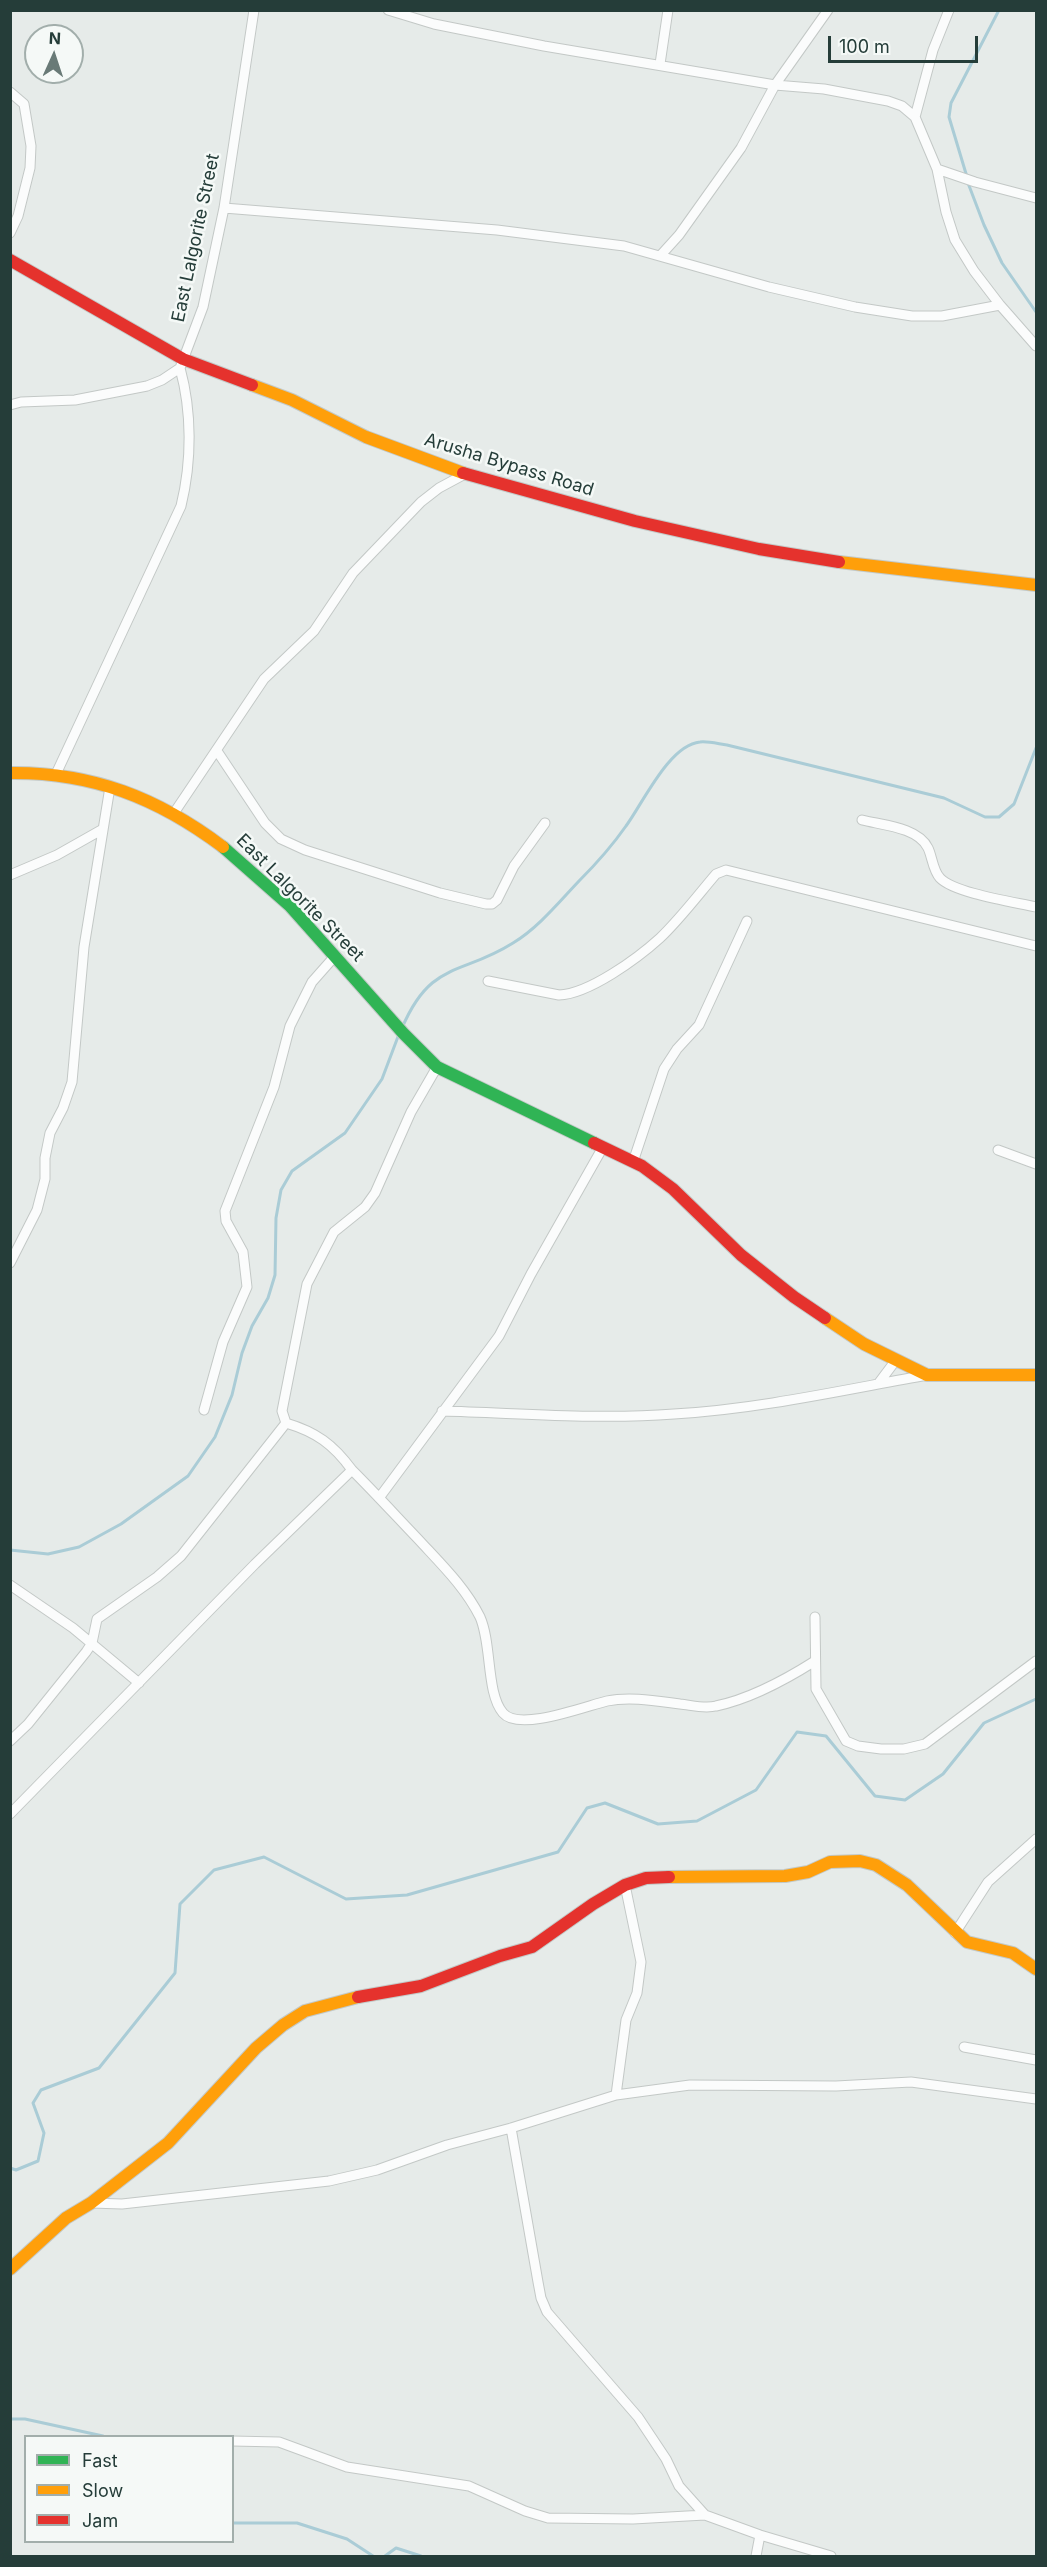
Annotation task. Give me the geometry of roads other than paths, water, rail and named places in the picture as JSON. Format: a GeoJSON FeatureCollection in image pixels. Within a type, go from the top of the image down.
{"type":"FeatureCollection","features":[{"type":"Feature","properties":{"kind":"street","name":"East Lalgorite Street"},"geometry":{"type":"LineString","coordinates":[[181,363],[203,307],[224,208],[254,10]]}},
{"type":"Feature","properties":{"kind":"street"},"geometry":{"type":"LineString","coordinates":[[388,10],[434,24],[486,35],[775,85],[824,89],[888,101],[902,106],[915,117],[937,169],[955,240],[974,271],[1036,346]]}},
{"type":"Feature","properties":{"kind":"street"},"geometry":{"type":"LineString","coordinates":[[660,64],[668,10]]}},
{"type":"Feature","properties":{"kind":"street"},"geometry":{"type":"LineString","coordinates":[[660,256],[679,236],[741,148],[775,85],[828,10]]}},
{"type":"Feature","properties":{"kind":"street"},"geometry":{"type":"LineString","coordinates":[[915,117],[933,50],[949,10]]}},
{"type":"Feature","properties":{"kind":"street"},"geometry":{"type":"LineString","coordinates":[[10,92],[24,104],[31,146],[30,168],[18,216],[10,233]]}},
{"type":"Feature","properties":{"kind":"street"},"geometry":{"type":"LineString","coordinates":[[937,169],[1036,198]]}},
{"type":"Feature","properties":{"kind":"street"},"geometry":{"type":"LineString","coordinates":[[224,208],[497,230],[624,246],[855,308],[900,314],[942,316],[1000,305]]}},
{"type":"Feature","properties":{"kind":"street","name":"Arusha Bypass Road"},"geometry":{"type":"LineString","coordinates":[[10,260],[181,363],[292,400],[366,437],[465,474],[635,521],[759,549],[823,560],[1036,585]]}},
{"type":"Feature","properties":{"kind":"street"},"geometry":{"type":"LineString","coordinates":[[10,405],[21,402],[75,400],[147,386],[162,380],[181,363]]}},
{"type":"Feature","properties":{"kind":"street"},"geometry":{"type":"LineString","coordinates":[[56,774],[181,506],[185,490],[189,430],[181,363]]}},
{"type":"Feature","properties":{"kind":"street"},"geometry":{"type":"LineString","coordinates":[[174,813],[264,679],[314,631],[353,573],[421,502],[439,488],[465,474]]}},
{"type":"Feature","properties":{"kind":"street"},"geometry":{"type":"LineString","coordinates":[[217,751],[265,823],[281,839],[316,854],[440,893],[486,904],[497,900],[514,866],[545,823]]}},
{"type":"Feature","properties":{"kind":"street","name":"East Lalgorite Street"},"geometry":{"type":"LineString","coordinates":[[10,772],[56,774],[110,787],[174,813],[232,853],[273,891],[335,956],[384,1014],[437,1067],[633,1161],[673,1189],[741,1255],[794,1298],[864,1344],[927,1375]]}},
{"type":"Feature","properties":{"kind":"street"},"geometry":{"type":"LineString","coordinates":[[10,1263],[37,1210],[45,1179],[45,1158],[50,1133],[63,1108],[72,1082],[84,947],[110,787]]}},
{"type":"Feature","properties":{"kind":"street"},"geometry":{"type":"LineString","coordinates":[[862,820],[912,833],[921,838],[927,845],[938,877],[947,883],[983,895],[1036,907]]}},
{"type":"Feature","properties":{"kind":"street"},"geometry":{"type":"LineString","coordinates":[[10,875],[57,855],[103,829]]}},
{"type":"Feature","properties":{"kind":"street"},"geometry":{"type":"LineString","coordinates":[[488,981],[560,995],[568,995],[586,988],[628,962],[660,938],[716,874],[726,870],[1036,945]]}},
{"type":"Feature","properties":{"kind":"street"},"geometry":{"type":"LineString","coordinates":[[633,1161],[664,1069],[677,1048],[699,1025],[747,921]]}},
{"type":"Feature","properties":{"kind":"street"},"geometry":{"type":"LineString","coordinates":[[204,1410],[223,1342],[247,1287],[243,1252],[226,1221],[225,1211],[274,1087],[290,1026],[312,982],[335,956]]}},
{"type":"Feature","properties":{"kind":"street"},"geometry":{"type":"LineString","coordinates":[[285,1423],[282,1411],[306,1284],[334,1232],[365,1207],[375,1193],[411,1112],[437,1067]]}},
{"type":"Feature","properties":{"kind":"street"},"geometry":{"type":"LineString","coordinates":[[379,1498],[499,1336],[531,1274],[603,1147]]}},
{"type":"Feature","properties":{"kind":"street"},"geometry":{"type":"LineString","coordinates":[[998,1150],[1036,1164]]}},
{"type":"Feature","properties":{"kind":"street"},"geometry":{"type":"LineString","coordinates":[[878,1384],[896,1359]]}},
{"type":"Feature","properties":{"kind":"street"},"geometry":{"type":"LineString","coordinates":[[442,1411],[626,1417],[676,1414],[791,1400],[927,1375],[1036,1375]]}},
{"type":"Feature","properties":{"kind":"street"},"geometry":{"type":"LineString","coordinates":[[285,1423],[310,1430],[341,1455],[352,1470],[462,1588],[480,1618],[487,1638],[496,1703],[504,1715],[514,1720],[539,1719],[613,1700],[658,1701],[712,1707],[755,1693],[795,1674],[814,1661]]}},
{"type":"Feature","properties":{"kind":"street"},"geometry":{"type":"LineString","coordinates":[[10,1742],[28,1724],[92,1643],[97,1619],[157,1577],[181,1556],[285,1423]]}},
{"type":"Feature","properties":{"kind":"street"},"geometry":{"type":"LineString","coordinates":[[10,1814],[255,1564],[352,1470]]}},
{"type":"Feature","properties":{"kind":"street"},"geometry":{"type":"LineString","coordinates":[[10,1585],[92,1643],[139,1683]]}},
{"type":"Feature","properties":{"kind":"street"},"geometry":{"type":"LineString","coordinates":[[815,1617],[816,1689],[846,1741],[858,1746],[904,1749],[932,1740],[1036,1661]]}},
{"type":"Feature","properties":{"kind":"street"},"geometry":{"type":"LineString","coordinates":[[956,1933],[988,1882],[1036,1839]]}},
{"type":"Feature","properties":{"kind":"street"},"geometry":{"type":"LineString","coordinates":[[10,2269],[66,2217],[91,2204],[168,2143],[256,2048],[283,2025],[305,2011],[341,2000],[421,1986],[500,1956],[532,1947],[593,1904],[625,1885],[646,1878],[785,1876],[808,1872],[830,1862],[860,1861],[891,1873],[907,1885],[967,1942],[1013,1953],[1036,1969]]}},
{"type":"Feature","properties":{"kind":"street"},"geometry":{"type":"LineString","coordinates":[[616,2095],[626,2020],[637,1993],[641,1962],[625,1885]]}},
{"type":"Feature","properties":{"kind":"street"},"geometry":{"type":"LineString","coordinates":[[964,2047],[1036,2060]]}},
{"type":"Feature","properties":{"kind":"street"},"geometry":{"type":"LineString","coordinates":[[91,2204],[122,2204],[329,2181],[377,2170],[447,2145],[511,2128],[616,2095],[690,2085],[836,2086],[910,2082],[1036,2099]]}},
{"type":"Feature","properties":{"kind":"street"},"geometry":{"type":"LineString","coordinates":[[511,2128],[537,2282],[548,2312],[638,2417],[666,2459],[679,2486],[705,2515]]}},
{"type":"Feature","properties":{"kind":"street"},"geometry":{"type":"LineString","coordinates":[[234,2441],[279,2442],[347,2467],[470,2486],[525,2511],[548,2518],[633,2519],[705,2515],[760,2535],[831,2556]]}},
{"type":"Feature","properties":{"kind":"street"},"geometry":{"type":"LineString","coordinates":[[756,2556],[760,2535]]}},
{"type":"Feature","properties":{"kind":"waterway"},"geometry":{"type":"LineString","coordinates":[[967,177],[949,117],[951,103],[999,10]]}},
{"type":"Feature","properties":{"kind":"waterway"},"geometry":{"type":"LineString","coordinates":[[968,183],[1002,263],[1036,312]]}},
{"type":"Feature","properties":{"kind":"waterway"},"geometry":{"type":"LineString","coordinates":[[402,1028],[413,1006],[436,980],[513,943],[548,914],[609,848],[667,764],[689,746],[700,742],[727,745],[944,798],[985,817],[999,817],[1014,804],[1036,748]]}},
{"type":"Feature","properties":{"kind":"waterway"},"geometry":{"type":"LineString","coordinates":[[10,1550],[48,1554],[79,1547],[121,1524],[188,1476],[215,1437],[232,1395],[242,1353],[252,1326],[268,1298],[275,1275],[276,1218],[281,1190],[292,1171],[345,1133],[382,1079],[399,1034]]}},
{"type":"Feature","properties":{"kind":"waterway"},"geometry":{"type":"LineString","coordinates":[[10,2168],[16,2170],[38,2161],[44,2133],[33,2103],[41,2090],[99,2068],[175,1973],[180,1904],[214,1870],[264,1857],[346,1899],[407,1895],[558,1852],[587,1808],[605,1803],[658,1824],[697,1821],[756,1790],[797,1732],[826,1736],[875,1796],[905,1800],[943,1774],[984,1723],[1036,1699]]}},
{"type":"Feature","properties":{"kind":"waterway"},"geometry":{"type":"LineString","coordinates":[[10,2419],[25,2419],[98,2435]]}},
{"type":"Feature","properties":{"kind":"waterway"},"geometry":{"type":"LineString","coordinates":[[234,2523],[297,2523],[347,2539],[373,2556]]}},
{"type":"Feature","properties":{"kind":"waterway"},"geometry":{"type":"LineString","coordinates":[[385,2556],[396,2548],[421,2556]]}}]}
